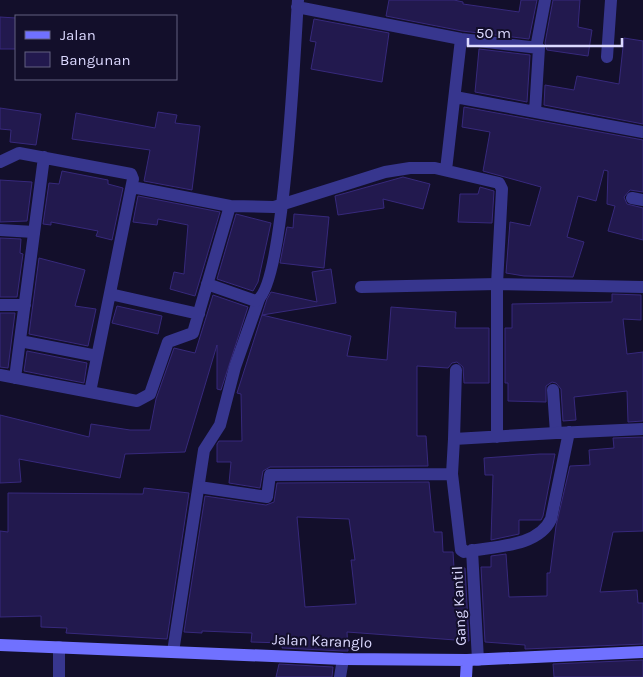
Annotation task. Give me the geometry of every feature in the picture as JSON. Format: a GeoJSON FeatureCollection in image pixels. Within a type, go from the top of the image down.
{"type":"FeatureCollection","features":[{"type":"Feature","properties":{"kind":"street"},"geometry":{"type":"LineString","coordinates":[[536,48],[545,0]]}},
{"type":"Feature","properties":{"kind":"street"},"geometry":{"type":"LineString","coordinates":[[607,57],[611,0]]}},
{"type":"Feature","properties":{"kind":"street"},"geometry":{"type":"LineString","coordinates":[[173,652],[204,450],[220,425],[235,367],[274,261],[282,204],[298,4],[461,39],[536,48],[540,52],[535,112]]}},
{"type":"Feature","properties":{"kind":"street"},"geometry":{"type":"LineString","coordinates":[[446,170],[461,39]]}},
{"type":"Feature","properties":{"kind":"street"},"geometry":{"type":"LineString","coordinates":[[455,97],[643,132]]}},
{"type":"Feature","properties":{"kind":"street"},"geometry":{"type":"LineString","coordinates":[[0,162],[18,153],[131,174],[134,179],[90,392]]}},
{"type":"Feature","properties":{"kind":"street"},"geometry":{"type":"LineString","coordinates":[[16,378],[44,157]]}},
{"type":"Feature","properties":{"kind":"street"},"geometry":{"type":"LineString","coordinates":[[132,187],[230,206],[267,209],[385,172],[410,168],[446,170],[499,183],[502,189],[497,284],[497,437]]}},
{"type":"Feature","properties":{"kind":"street"},"geometry":{"type":"LineString","coordinates":[[0,375],[137,401],[150,394],[168,342],[193,333],[230,206]]}},
{"type":"Feature","properties":{"kind":"street"},"geometry":{"type":"LineString","coordinates":[[0,230],[34,232]]}},
{"type":"Feature","properties":{"kind":"street"},"geometry":{"type":"LineString","coordinates":[[207,284],[256,300],[259,299]]}},
{"type":"Feature","properties":{"kind":"street"},"geometry":{"type":"LineString","coordinates":[[361,288],[497,284],[643,287]]}},
{"type":"Feature","properties":{"kind":"street"},"geometry":{"type":"LineString","coordinates":[[110,294],[198,314]]}},
{"type":"Feature","properties":{"kind":"street"},"geometry":{"type":"LineString","coordinates":[[0,305],[25,305]]}},
{"type":"Feature","properties":{"kind":"street"},"geometry":{"type":"LineString","coordinates":[[20,341],[97,356]]}},
{"type":"Feature","properties":{"kind":"street"},"geometry":{"type":"LineString","coordinates":[[456,370],[452,474],[459,547],[464,552],[527,541],[548,527],[563,433],[553,390]]}},
{"type":"Feature","properties":{"kind":"street"},"geometry":{"type":"LineString","coordinates":[[454,439],[643,429]]}},
{"type":"Feature","properties":{"kind":"street"},"geometry":{"type":"LineString","coordinates":[[199,487],[267,496],[270,475],[452,474]]}},
{"type":"Feature","properties":{"kind":"street","name":"Gang Kantil"},"geometry":{"type":"LineString","coordinates":[[472,550],[473,660]]}},
{"type":"Feature","properties":{"kind":"street","name":"Jalan Karanglo"},"geometry":{"type":"LineString","coordinates":[[0,645],[343,659],[473,660],[643,652]]}},
{"type":"Feature","properties":{"kind":"street"},"geometry":{"type":"LineString","coordinates":[[59,647],[59,677]]}},
{"type":"Feature","properties":{"kind":"street"},"geometry":{"type":"LineString","coordinates":[[340,677],[343,659]]}},
{"type":"Feature","properties":{"kind":"street"},"geometry":{"type":"LineString","coordinates":[[466,677],[473,660]]}},
{"type":"Feature","properties":{"kind":"building"},"geometry":{"type":"Polygon","coordinates":[[[389,0],[454,0],[463,2],[463,4],[519,12],[521,0],[537,0],[529,39],[462,31],[386,16],[389,0]]]}},
{"type":"Feature","properties":{"kind":"building"},"geometry":{"type":"Polygon","coordinates":[[[553,0],[580,0],[578,27],[592,30],[588,56],[547,50],[545,43],[553,0]]]}},
{"type":"Feature","properties":{"kind":"building"},"geometry":{"type":"Polygon","coordinates":[[[0,17],[15,18],[15,49],[0,49],[0,17]]]}},
{"type":"Feature","properties":{"kind":"building"},"geometry":{"type":"Polygon","coordinates":[[[314,19],[389,33],[382,82],[311,69],[316,42],[310,41],[314,19]]]}},
{"type":"Feature","properties":{"kind":"building"},"geometry":{"type":"Polygon","coordinates":[[[624,38],[643,41],[643,124],[544,105],[545,85],[574,90],[577,76],[619,84],[624,38]]]}},
{"type":"Feature","properties":{"kind":"building"},"geometry":{"type":"Polygon","coordinates":[[[479,49],[530,55],[527,102],[475,92],[479,49]]]}},
{"type":"Feature","properties":{"kind":"building"},"geometry":{"type":"Polygon","coordinates":[[[464,107],[643,140],[643,192],[630,190],[624,197],[627,204],[643,208],[643,240],[608,231],[615,206],[607,204],[608,171],[604,170],[596,201],[578,196],[567,237],[584,242],[573,277],[524,276],[506,273],[510,222],[530,226],[541,187],[483,171],[490,132],[462,127],[464,107]]]}},
{"type":"Feature","properties":{"kind":"building"},"geometry":{"type":"Polygon","coordinates":[[[0,108],[41,114],[36,145],[10,142],[11,130],[0,129],[0,108]]]}},
{"type":"Feature","properties":{"kind":"building"},"geometry":{"type":"Polygon","coordinates":[[[158,112],[177,115],[175,123],[200,126],[192,190],[144,181],[150,150],[72,139],[76,113],[155,128],[158,112]]]}},
{"type":"Feature","properties":{"kind":"building"},"geometry":{"type":"Polygon","coordinates":[[[62,171],[108,180],[108,184],[123,188],[112,240],[96,236],[98,231],[51,222],[51,225],[43,224],[49,183],[59,184],[62,171]]]}},
{"type":"Feature","properties":{"kind":"building"},"geometry":{"type":"Polygon","coordinates":[[[403,177],[430,184],[423,209],[383,199],[384,208],[338,215],[335,196],[403,177]]]}},
{"type":"Feature","properties":{"kind":"building"},"geometry":{"type":"Polygon","coordinates":[[[0,180],[32,182],[27,221],[0,222],[0,180]]]}},
{"type":"Feature","properties":{"kind":"building"},"geometry":{"type":"Polygon","coordinates":[[[480,187],[494,191],[492,223],[458,222],[460,194],[478,194],[480,187]]]}},
{"type":"Feature","properties":{"kind":"building"},"geometry":{"type":"Polygon","coordinates":[[[138,196],[220,212],[195,296],[170,289],[174,272],[184,274],[188,225],[158,219],[157,225],[133,222],[138,196]]]}},
{"type":"Feature","properties":{"kind":"building"},"geometry":{"type":"Polygon","coordinates":[[[236,214],[271,223],[258,282],[253,291],[217,279],[236,214]]]}},
{"type":"Feature","properties":{"kind":"building"},"geometry":{"type":"Polygon","coordinates":[[[294,214],[329,217],[324,268],[280,263],[287,227],[293,228],[294,214]]]}},
{"type":"Feature","properties":{"kind":"building"},"geometry":{"type":"Polygon","coordinates":[[[0,238],[21,239],[20,253],[23,254],[17,297],[0,297],[0,238]]]}},
{"type":"Feature","properties":{"kind":"building"},"geometry":{"type":"Polygon","coordinates":[[[39,258],[85,270],[75,306],[96,309],[88,346],[29,334],[39,258]]]}},
{"type":"Feature","properties":{"kind":"building"},"geometry":{"type":"Polygon","coordinates":[[[331,269],[336,303],[262,315],[351,336],[347,356],[387,360],[391,307],[456,312],[455,328],[489,328],[489,383],[464,383],[463,367],[457,362],[452,363],[448,368],[417,366],[417,436],[426,436],[428,466],[270,467],[263,471],[260,488],[229,483],[231,462],[217,462],[217,444],[219,441],[242,441],[241,394],[237,393],[267,299],[271,292],[317,302],[312,272],[331,269]]]}},
{"type":"Feature","properties":{"kind":"building"},"geometry":{"type":"Polygon","coordinates":[[[612,294],[641,295],[641,320],[623,319],[627,354],[643,352],[643,421],[628,422],[627,391],[574,397],[576,420],[563,421],[561,389],[556,383],[552,382],[546,386],[546,402],[508,401],[508,383],[505,383],[505,328],[512,328],[512,304],[612,302],[612,294]]]}},
{"type":"Feature","properties":{"kind":"building"},"geometry":{"type":"Polygon","coordinates":[[[213,295],[248,307],[221,390],[217,389],[217,345],[185,452],[125,454],[120,478],[19,459],[21,482],[0,483],[0,415],[89,437],[91,424],[130,430],[150,430],[156,399],[174,348],[195,353],[213,295]]]}},
{"type":"Feature","properties":{"kind":"building"},"geometry":{"type":"Polygon","coordinates":[[[117,306],[162,316],[158,334],[112,323],[117,306]]]}},
{"type":"Feature","properties":{"kind":"building"},"geometry":{"type":"Polygon","coordinates":[[[0,313],[15,313],[8,368],[0,367],[0,313]]]}},
{"type":"Feature","properties":{"kind":"building"},"geometry":{"type":"Polygon","coordinates":[[[27,351],[87,363],[84,383],[24,371],[27,351]]]}},
{"type":"Feature","properties":{"kind":"building"},"geometry":{"type":"Polygon","coordinates":[[[643,437],[643,531],[613,532],[600,592],[637,590],[638,603],[643,603],[643,644],[525,649],[525,645],[485,642],[481,567],[491,567],[491,556],[506,554],[509,597],[547,596],[547,573],[550,573],[556,526],[570,466],[590,465],[589,450],[614,448],[613,438],[643,437]]]}},
{"type":"Feature","properties":{"kind":"building"},"geometry":{"type":"Polygon","coordinates":[[[555,454],[541,520],[519,520],[519,534],[491,540],[493,475],[485,475],[484,458],[555,454]]]}},
{"type":"Feature","properties":{"kind":"building"},"geometry":{"type":"Polygon","coordinates":[[[429,482],[434,532],[442,532],[443,552],[453,552],[454,568],[465,568],[469,641],[347,632],[348,651],[343,651],[282,648],[283,643],[251,642],[252,633],[184,632],[205,496],[266,505],[274,502],[277,483],[429,482]],[[297,517],[305,607],[356,604],[351,560],[355,560],[349,519],[297,517]]]}},
{"type":"Feature","properties":{"kind":"building"},"geometry":{"type":"Polygon","coordinates":[[[144,488],[189,493],[167,639],[66,633],[67,628],[41,627],[41,616],[0,617],[0,531],[8,532],[8,493],[143,494],[144,488]]]}},
{"type":"Feature","properties":{"kind":"building"},"geometry":{"type":"Polygon","coordinates":[[[643,660],[643,677],[554,677],[553,664],[643,660]]]}},
{"type":"Feature","properties":{"kind":"building"},"geometry":{"type":"Polygon","coordinates":[[[279,664],[333,667],[332,677],[276,677],[279,664]]]}}]}
